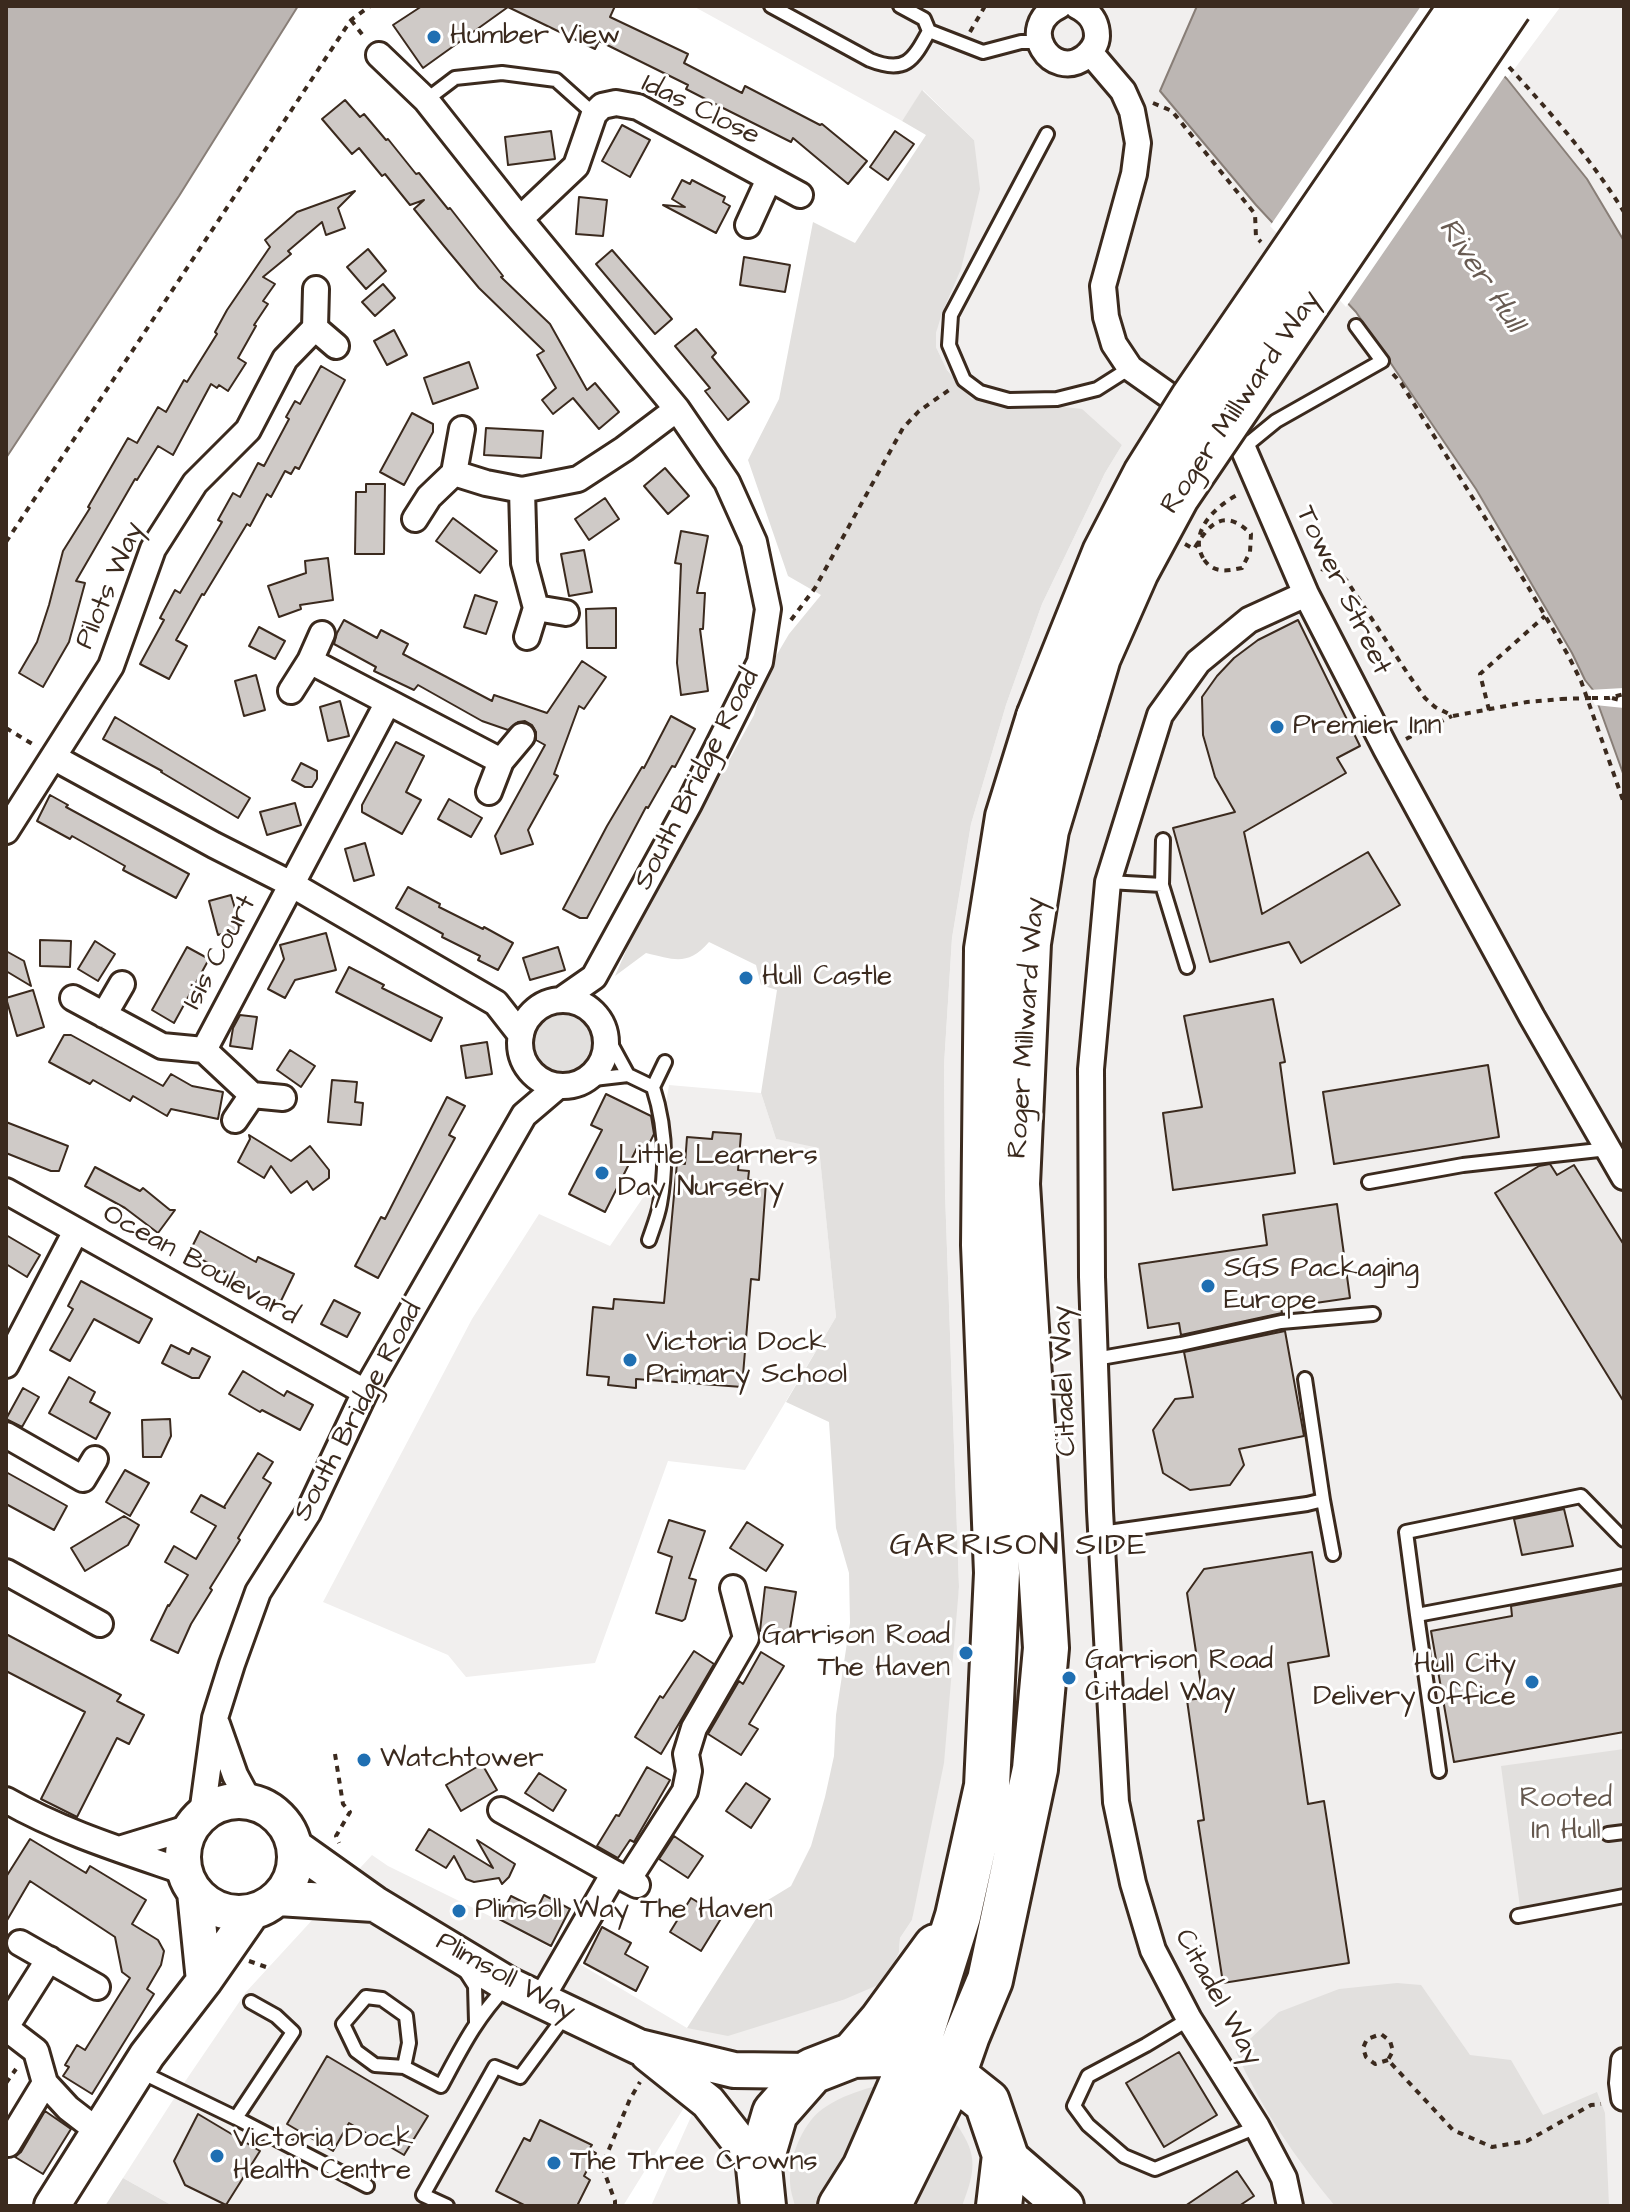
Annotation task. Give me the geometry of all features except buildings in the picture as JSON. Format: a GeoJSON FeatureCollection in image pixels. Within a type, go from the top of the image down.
{"type":"FeatureCollection","features":[{"type":"Feature","properties":{"kind":"highway","name":"Roger Millward Way"},"geometry":{"type":"LineString","coordinates":[[888,2206],[991,2060],[990,1980],[1035,1769],[1046,1648],[1017,1184],[1028,943],[1046,830],[1057,724],[1105,553],[1146,474],[1193,399],[1462,6]]}},
{"type":"Feature","properties":{"kind":"highway","name":"Roger Millward Way"},"geometry":{"type":"LineString","coordinates":[[841,2206],[865,2168],[914,2056],[958,1916],[987,1786],[997,1573],[984,1245],[987,949],[1008,817],[1057,724],[1098,657],[1136,571],[1176,497],[1509,6]]}},
{"type":"Feature","properties":{"kind":"highway","name":"Roger Millward Way"},"geometry":{"type":"LineString","coordinates":[[853,2055],[882,2021],[958,1916]]}},
{"type":"Feature","properties":{"kind":"highway"},"geometry":{"type":"LineString","coordinates":[[761,2187],[775,2113],[812,2071],[853,2055],[914,2056],[970,2089],[1005,2155],[999,2206]]}},
{"type":"Feature","properties":{"kind":"main road"},"geometry":{"type":"LineString","coordinates":[[1005,2155],[1064,2206]]}},
{"type":"Feature","properties":{"kind":"street"},"geometry":{"type":"LineString","coordinates":[[1059,6],[1048,12],[1038,31],[1045,53],[1062,63],[1072,63],[1087,56],[1096,43],[1096,26],[1086,11],[1077,6]]}},
{"type":"Feature","properties":{"kind":"street","name":"South Bridge Road"},"geometry":{"type":"LineString","coordinates":[[379,55],[426,100],[677,409],[727,482],[754,542],[768,609],[760,662],[689,804],[594,977],[554,1001]]}},
{"type":"Feature","properties":{"kind":"street"},"geometry":{"type":"LineString","coordinates":[[1087,56],[1094,57],[1123,91],[1132,111],[1138,143],[1137,158],[1103,286],[1106,317],[1114,344],[1130,368],[1243,448]]}},
{"type":"Feature","properties":{"kind":"street","name":"Idas Close"},"geometry":{"type":"LineString","coordinates":[[594,114],[602,106],[616,103],[638,107],[800,195]]}},
{"type":"Feature","properties":{"kind":"street"},"geometry":{"type":"LineString","coordinates":[[520,219],[576,166],[594,114]]}},
{"type":"Feature","properties":{"kind":"street","name":"Idas Close"},"geometry":{"type":"LineString","coordinates":[[748,225],[769,179]]}},
{"type":"Feature","properties":{"kind":"street"},"geometry":{"type":"LineString","coordinates":[[316,289],[315,328],[336,346]]}},
{"type":"Feature","properties":{"kind":"street","name":"Pilots Way"},"geometry":{"type":"LineString","coordinates":[[6,831],[111,666],[153,549],[195,483],[248,430],[285,359],[315,328]]}},
{"type":"Feature","properties":{"kind":"street"},"geometry":{"type":"LineString","coordinates":[[454,473],[522,490],[578,479],[677,409]]}},
{"type":"Feature","properties":{"kind":"street"},"geometry":{"type":"LineString","coordinates":[[415,519],[429,497],[454,473],[462,429]]}},
{"type":"Feature","properties":{"kind":"street","name":"Tower Street"},"geometry":{"type":"LineString","coordinates":[[1243,448],[1302,585],[1386,749],[1524,1003],[1624,1177]]}},
{"type":"Feature","properties":{"kind":"street"},"geometry":{"type":"LineString","coordinates":[[522,490],[524,563],[536,608],[527,637]]}},
{"type":"Feature","properties":{"kind":"street","name":"Citadel Way"},"geometry":{"type":"LineString","coordinates":[[1290,2206],[1284,2178],[1257,2127],[1189,2019],[1153,1950],[1133,1883],[1116,1802],[1095,1359],[1091,1069],[1108,882],[1160,715],[1198,662],[1249,620],[1302,585]]}},
{"type":"Feature","properties":{"kind":"street"},"geometry":{"type":"LineString","coordinates":[[536,608],[566,613]]}},
{"type":"Feature","properties":{"kind":"street"},"geometry":{"type":"LineString","coordinates":[[291,691],[322,634]]}},
{"type":"Feature","properties":{"kind":"street"},"geometry":{"type":"LineString","coordinates":[[310,661],[501,761]]}},
{"type":"Feature","properties":{"kind":"street","name":"Isis Court"},"geometry":{"type":"LineString","coordinates":[[204,1050],[388,702]]}},
{"type":"Feature","properties":{"kind":"street"},"geometry":{"type":"LineString","coordinates":[[489,792],[501,761],[522,736]]}},
{"type":"Feature","properties":{"kind":"street"},"geometry":{"type":"LineString","coordinates":[[53,757],[291,884],[496,1003],[521,1035]]}},
{"type":"Feature","properties":{"kind":"street"},"geometry":{"type":"LineString","coordinates":[[554,1001],[535,1010],[526,1022],[520,1049],[533,1074],[544,1082],[558,1086],[572,1085],[596,1071],[606,1045],[594,977]]}},
{"type":"Feature","properties":{"kind":"street"},"geometry":{"type":"LineString","coordinates":[[104,1015],[122,984]]}},
{"type":"Feature","properties":{"kind":"street","name":"Isis Court"},"geometry":{"type":"LineString","coordinates":[[73,998],[162,1046],[204,1050],[252,1095]]}},
{"type":"Feature","properties":{"kind":"street"},"geometry":{"type":"LineString","coordinates":[[496,1003],[575,1002],[588,1008],[601,1024]]}},
{"type":"Feature","properties":{"kind":"street","name":"South Bridge Road"},"geometry":{"type":"LineString","coordinates":[[524,1115],[525,1062]]}},
{"type":"Feature","properties":{"kind":"street","name":"South Bridge Road"},"geometry":{"type":"LineString","coordinates":[[197,1820],[215,1718],[258,1592],[308,1513],[365,1392],[524,1115],[558,1086]]}},
{"type":"Feature","properties":{"kind":"street"},"geometry":{"type":"LineString","coordinates":[[235,1120],[252,1095],[283,1098]]}},
{"type":"Feature","properties":{"kind":"street","name":"Ocean Boulevard"},"geometry":{"type":"LineString","coordinates":[[6,1191],[365,1392]]}},
{"type":"Feature","properties":{"kind":"street"},"geometry":{"type":"LineString","coordinates":[[6,1365],[76,1231]]}},
{"type":"Feature","properties":{"kind":"street"},"geometry":{"type":"LineString","coordinates":[[6,1435],[83,1479],[95,1459]]}},
{"type":"Feature","properties":{"kind":"street"},"geometry":{"type":"LineString","coordinates":[[6,1572],[100,1624]]}},
{"type":"Feature","properties":{"kind":"street"},"geometry":{"type":"LineString","coordinates":[[554,2008],[627,1880],[685,1791],[689,1771],[686,1754],[694,1728],[746,1638],[733,1588]]}},
{"type":"Feature","properties":{"kind":"street"},"geometry":{"type":"LineString","coordinates":[[215,1718],[235,1775],[249,1801]]}},
{"type":"Feature","properties":{"kind":"street"},"geometry":{"type":"LineString","coordinates":[[6,1800],[36,1817],[119,1849],[190,1882],[207,1903],[221,1910],[236,1913],[265,1905]]}},
{"type":"Feature","properties":{"kind":"street"},"geometry":{"type":"LineString","coordinates":[[52,2206],[138,2070],[265,1905],[289,1883],[295,1865],[295,1847],[279,1817],[265,1806],[249,1801],[232,1800],[217,1805],[197,1820],[119,1849]]}},
{"type":"Feature","properties":{"kind":"street"},"geometry":{"type":"LineString","coordinates":[[501,1810],[627,1880]]}},
{"type":"Feature","properties":{"kind":"street"},"geometry":{"type":"LineString","coordinates":[[197,1820],[185,1841],[183,1856],[190,1882],[204,1981]]}},
{"type":"Feature","properties":{"kind":"street","name":"Plimsoll Way"},"geometry":{"type":"LineString","coordinates":[[295,1847],[375,1904],[509,1985],[646,2053],[708,2102],[761,2187]]}},
{"type":"Feature","properties":{"kind":"street","name":"Plimsoll Way"},"geometry":{"type":"LineString","coordinates":[[265,1905],[375,1904]]}},
{"type":"Feature","properties":{"kind":"street"},"geometry":{"type":"LineString","coordinates":[[20,1943],[97,1987]]}},
{"type":"Feature","properties":{"kind":"street"},"geometry":{"type":"LineString","coordinates":[[49,1959],[6,2028],[36,2051],[45,2083],[68,2108],[99,2132]]}},
{"type":"Feature","properties":{"kind":"street","name":"Plimsoll Way"},"geometry":{"type":"LineString","coordinates":[[646,2053],[734,2070],[812,2071]]}},
{"type":"Feature","properties":{"kind":"street"},"geometry":{"type":"LineString","coordinates":[[8,2144],[45,2083]]}},
{"type":"Feature","properties":{"kind":"lane"},"geometry":{"type":"LineString","coordinates":[[771,6],[886,66],[902,66],[916,55],[929,31]]}},
{"type":"Feature","properties":{"kind":"lane"},"geometry":{"type":"LineString","coordinates":[[900,6],[924,19],[929,31],[983,52],[1021,42],[1039,42]]}},
{"type":"Feature","properties":{"kind":"lane"},"geometry":{"type":"LineString","coordinates":[[426,100],[455,78],[502,73],[556,80],[594,114]]}},
{"type":"Feature","properties":{"kind":"lane"},"geometry":{"type":"LineString","coordinates":[[1047,134],[951,315],[949,345],[964,380],[980,392],[1009,400],[1057,399],[1097,389],[1130,368]]}},
{"type":"Feature","properties":{"kind":"lane"},"geometry":{"type":"LineString","coordinates":[[1243,448],[1276,421],[1382,361],[1356,326]]}},
{"type":"Feature","properties":{"kind":"lane"},"geometry":{"type":"LineString","coordinates":[[1163,840],[1162,885],[1187,967]]}},
{"type":"Feature","properties":{"kind":"lane"},"geometry":{"type":"LineString","coordinates":[[1108,882],[1162,885]]}},
{"type":"Feature","properties":{"kind":"lane"},"geometry":{"type":"LineString","coordinates":[[601,1024],[628,1075]]}},
{"type":"Feature","properties":{"kind":"lane"},"geometry":{"type":"LineString","coordinates":[[653,1087],[665,1062]]}},
{"type":"Feature","properties":{"kind":"lane"},"geometry":{"type":"LineString","coordinates":[[585,1080],[628,1075],[653,1087],[661,1109],[664,1147],[660,1206],[649,1240]]}},
{"type":"Feature","properties":{"kind":"lane"},"geometry":{"type":"LineString","coordinates":[[1369,1182],[1463,1165],[1608,1149]]}},
{"type":"Feature","properties":{"kind":"lane"},"geometry":{"type":"LineString","coordinates":[[1095,1359],[1281,1322],[1373,1314]]}},
{"type":"Feature","properties":{"kind":"lane"},"geometry":{"type":"LineString","coordinates":[[1305,1379],[1333,1554]]}},
{"type":"Feature","properties":{"kind":"lane"},"geometry":{"type":"LineString","coordinates":[[1439,1771],[1406,1532],[1581,1496],[1624,1540]]}},
{"type":"Feature","properties":{"kind":"lane"},"geometry":{"type":"LineString","coordinates":[[1101,1533],[1323,1500]]}},
{"type":"Feature","properties":{"kind":"lane"},"geometry":{"type":"LineString","coordinates":[[1417,1615],[1624,1576]]}},
{"type":"Feature","properties":{"kind":"lane"},"geometry":{"type":"LineString","coordinates":[[1608,1834],[1624,1832]]}},
{"type":"Feature","properties":{"kind":"lane"},"geometry":{"type":"LineString","coordinates":[[1518,1916],[1624,1896]]}},
{"type":"Feature","properties":{"kind":"lane"},"geometry":{"type":"LineString","coordinates":[[445,1947],[475,1986],[476,2022]]}},
{"type":"Feature","properties":{"kind":"lane"},"geometry":{"type":"LineString","coordinates":[[404,2067],[409,2043],[406,2016],[382,1999],[366,1997],[343,2024],[356,2051],[375,2065],[404,2067],[441,2086],[476,2022],[509,1985]]}},
{"type":"Feature","properties":{"kind":"lane"},"geometry":{"type":"LineString","coordinates":[[236,2118],[293,2032],[276,2016],[251,2002]]}},
{"type":"Feature","properties":{"kind":"lane"},"geometry":{"type":"LineString","coordinates":[[447,2206],[423,2195],[495,2067],[520,2077],[554,2008]]}},
{"type":"Feature","properties":{"kind":"lane"},"geometry":{"type":"LineString","coordinates":[[1189,2019],[1088,2076],[1074,2106],[1088,2125],[1124,2156],[1155,2169],[1257,2127]]}},
{"type":"Feature","properties":{"kind":"lane"},"geometry":{"type":"LineString","coordinates":[[138,2070],[367,2186]]}},
{"type":"Feature","properties":{"kind":"path"},"geometry":{"type":"LineString","coordinates":[[6,542],[351,20],[370,6]]}},
{"type":"Feature","properties":{"kind":"path"},"geometry":{"type":"LineString","coordinates":[[964,44],[985,6]]}},
{"type":"Feature","properties":{"kind":"path"},"geometry":{"type":"LineString","coordinates":[[1506,64],[1558,121],[1601,175],[1624,212]]}},
{"type":"Feature","properties":{"kind":"path"},"geometry":{"type":"LineString","coordinates":[[1123,91],[1172,111],[1255,214],[1256,237],[1267,247]]}},
{"type":"Feature","properties":{"kind":"path"},"geometry":{"type":"LineString","coordinates":[[1382,361],[1401,383],[1545,616],[1581,681],[1624,803]]}},
{"type":"Feature","properties":{"kind":"path"},"geometry":{"type":"LineString","coordinates":[[760,662],[815,588],[903,428],[919,411],[964,380]]}},
{"type":"Feature","properties":{"kind":"path"},"geometry":{"type":"LineString","coordinates":[[1158,531],[1194,549],[1205,530],[1220,519],[1239,521],[1251,534],[1250,552],[1242,568],[1223,571],[1207,564],[1200,551],[1200,535],[1214,510],[1258,483]]}},
{"type":"Feature","properties":{"kind":"path"},"geometry":{"type":"LineString","coordinates":[[1302,585],[1320,569],[1339,573],[1362,601],[1425,698],[1453,716]]}},
{"type":"Feature","properties":{"kind":"path"},"geometry":{"type":"LineString","coordinates":[[1489,710],[1480,674],[1545,616]]}},
{"type":"Feature","properties":{"kind":"path"},"geometry":{"type":"LineString","coordinates":[[1609,698],[1624,694]]}},
{"type":"Feature","properties":{"kind":"path"},"geometry":{"type":"LineString","coordinates":[[1405,740],[1453,716],[1561,699],[1609,698],[1624,701]]}},
{"type":"Feature","properties":{"kind":"path"},"geometry":{"type":"LineString","coordinates":[[6,728],[53,757]]}},
{"type":"Feature","properties":{"kind":"path"},"geometry":{"type":"LineString","coordinates":[[335,1754],[343,1804],[350,1812],[336,1836],[340,1847],[338,1853]]}},
{"type":"Feature","properties":{"kind":"path"},"geometry":{"type":"LineString","coordinates":[[249,1961],[266,1967]]}},
{"type":"Feature","properties":{"kind":"path"},"geometry":{"type":"LineString","coordinates":[[1381,2034],[1390,2041],[1393,2051],[1388,2060],[1375,2064],[1366,2057],[1363,2048],[1367,2039],[1381,2034]]}},
{"type":"Feature","properties":{"kind":"path"},"geometry":{"type":"LineString","coordinates":[[615,2206],[602,2166],[646,2053]]}},
{"type":"Feature","properties":{"kind":"path"},"geometry":{"type":"LineString","coordinates":[[1388,2060],[1453,2130],[1492,2147],[1527,2141],[1620,2086]]}},
{"type":"Feature","properties":{"kind":"shaded area"},"geometry":{"type":"Polygon","coordinates":[[[693,6],[1197,6],[1160,91],[1256,205],[1356,312],[1476,489],[1593,690],[1602,711],[1624,776],[1624,2206],[651,2206],[724,2043],[623,2206],[173,2206],[123,2178],[246,1992],[372,1855],[573,1960],[687,2028],[790,2016],[843,2000],[899,1952],[900,1938],[912,1920],[959,1587],[945,1193],[944,1065],[952,938],[971,824],[1006,705],[1042,604],[1105,473],[1122,445],[1055,406],[1019,409],[971,398],[947,370],[936,347],[936,333],[974,140],[923,90],[902,121],[693,6]]]}},
{"type":"Feature","properties":{"kind":"shaded area"},"geometry":{"type":"Polygon","coordinates":[[[1561,6],[1624,6],[1624,241],[1587,179],[1507,79],[1561,6]]]}},
{"type":"Feature","properties":{"kind":"shaded area","name":"Victoria Dock Primary School"},"geometry":{"type":"Polygon","coordinates":[[[669,1085],[761,1093],[776,1139],[819,1147],[836,1317],[745,1470],[668,1461],[595,1663],[466,1677],[448,1655],[323,1602],[472,1319],[539,1214],[610,1246],[653,1183],[669,1085]]]}},
{"type":"Feature","properties":{"kind":"green space"},"geometry":{"type":"Polygon","coordinates":[[[922,90],[974,140],[980,189],[961,269],[936,333],[936,347],[947,370],[971,398],[1019,409],[1055,406],[1082,409],[1122,445],[1105,473],[1042,604],[1006,705],[971,824],[952,938],[944,1065],[945,1193],[959,1587],[944,1763],[912,1920],[900,1938],[899,1952],[885,1982],[843,2000],[728,2036],[687,2028],[768,1900],[791,1886],[811,1846],[834,1756],[836,1715],[850,1623],[849,1573],[836,1528],[829,1422],[786,1402],[836,1317],[819,1148],[776,1139],[761,1093],[777,990],[761,985],[756,965],[709,942],[687,958],[665,958],[646,953],[615,976],[632,937],[754,715],[766,673],[789,634],[821,595],[788,576],[748,460],[779,399],[813,222],[855,243],[926,135],[902,121],[922,90]]]}},
{"type":"Feature","properties":{"kind":"green space"},"geometry":{"type":"Polygon","coordinates":[[[563,1015],[584,1023],[592,1044],[584,1065],[563,1073],[542,1065],[534,1044],[542,1023],[563,1015]]]}},
{"type":"Feature","properties":{"kind":"green space","name":"Rooted In Hull"},"geometry":{"type":"Polygon","coordinates":[[[1624,1749],[1624,1888],[1520,1907],[1501,1766],[1624,1749]]]}},
{"type":"Feature","properties":{"kind":"green space"},"geometry":{"type":"Polygon","coordinates":[[[1397,1983],[1421,1985],[1470,2055],[1511,2060],[1543,2115],[1597,2092],[1605,2113],[1609,2206],[1335,2206],[1280,2132],[1236,2052],[1279,2012],[1339,1989],[1397,1983]]]}},
{"type":"Feature","properties":{"kind":"green space"},"geometry":{"type":"Polygon","coordinates":[[[873,2087],[881,2088],[827,2206],[795,2206],[790,2172],[795,2150],[805,2129],[827,2106],[873,2087]]]}},
{"type":"Feature","properties":{"kind":"green space"},"geometry":{"type":"Polygon","coordinates":[[[952,2118],[971,2151],[972,2170],[962,2206],[908,2206],[952,2118]]]}},
{"type":"Feature","properties":{"kind":"green space"},"geometry":{"type":"Polygon","coordinates":[[[123,2178],[173,2206],[105,2206],[123,2178]]]}},
{"type":"Feature","properties":{"kind":"water"},"geometry":{"type":"Polygon","coordinates":[[[6,6],[298,6],[179,196],[6,458],[6,6]]]}},
{"type":"Feature","properties":{"kind":"water","name":"River Hull"},"geometry":{"type":"Polygon","coordinates":[[[1197,6],[1435,6],[1507,79],[1587,179],[1624,241],[1624,776],[1593,690],[1476,489],[1356,312],[1256,205],[1160,91],[1197,6]]]}},
{"type":"Feature","properties":{"kind":"pier"},"geometry":{"type":"Polygon","coordinates":[[[1421,6],[1440,6],[1507,73],[1346,307],[1270,226],[1421,6]]]}},
{"type":"Feature","properties":{"kind":"pier"},"geometry":{"type":"Polygon","coordinates":[[[1624,688],[1624,708],[1595,705],[1588,690],[1624,688]]]}},
{"type":"Feature","properties":{"kind":"place","name":"Humber View"},"geometry":{"type":"Point","coordinates":[434,37]}},
{"type":"Feature","properties":{"kind":"place","name":"Premier Inn"},"geometry":{"type":"Point","coordinates":[1277,727]}},
{"type":"Feature","properties":{"kind":"place","name":"Hull Castle"},"geometry":{"type":"Point","coordinates":[746,978]}},
{"type":"Feature","properties":{"kind":"place","name":"Little Learners Day Nursery"},"geometry":{"type":"Point","coordinates":[602,1173]}},
{"type":"Feature","properties":{"kind":"place","name":"SGS Packaging Europe"},"geometry":{"type":"Point","coordinates":[1208,1286]}},
{"type":"Feature","properties":{"kind":"place","name":"Victoria Dock Primary School"},"geometry":{"type":"Point","coordinates":[630,1360]}},
{"type":"Feature","properties":{"kind":"place","name":"Garrison Road The Haven"},"geometry":{"type":"Point","coordinates":[966,1653]}},
{"type":"Feature","properties":{"kind":"place","name":"Garrison Road Citadel Way"},"geometry":{"type":"Point","coordinates":[1069,1678]}},
{"type":"Feature","properties":{"kind":"place","name":"Hull City Delivery Office"},"geometry":{"type":"Point","coordinates":[1532,1682]}},
{"type":"Feature","properties":{"kind":"place","name":"Watchtower"},"geometry":{"type":"Point","coordinates":[364,1760]}},
{"type":"Feature","properties":{"kind":"place","name":"Plimsoll Way The Haven"},"geometry":{"type":"Point","coordinates":[459,1911]}},
{"type":"Feature","properties":{"kind":"place","name":"Victoria Dock Health Centre"},"geometry":{"type":"Point","coordinates":[217,2156]}},
{"type":"Feature","properties":{"kind":"place","name":"The Three Crowns"},"geometry":{"type":"Point","coordinates":[554,2163]}},
{"type":"Feature","properties":{"kind":"district","name":"GARRISON SIDE"},"geometry":{"type":"Point","coordinates":[1019,1547]}}]}
